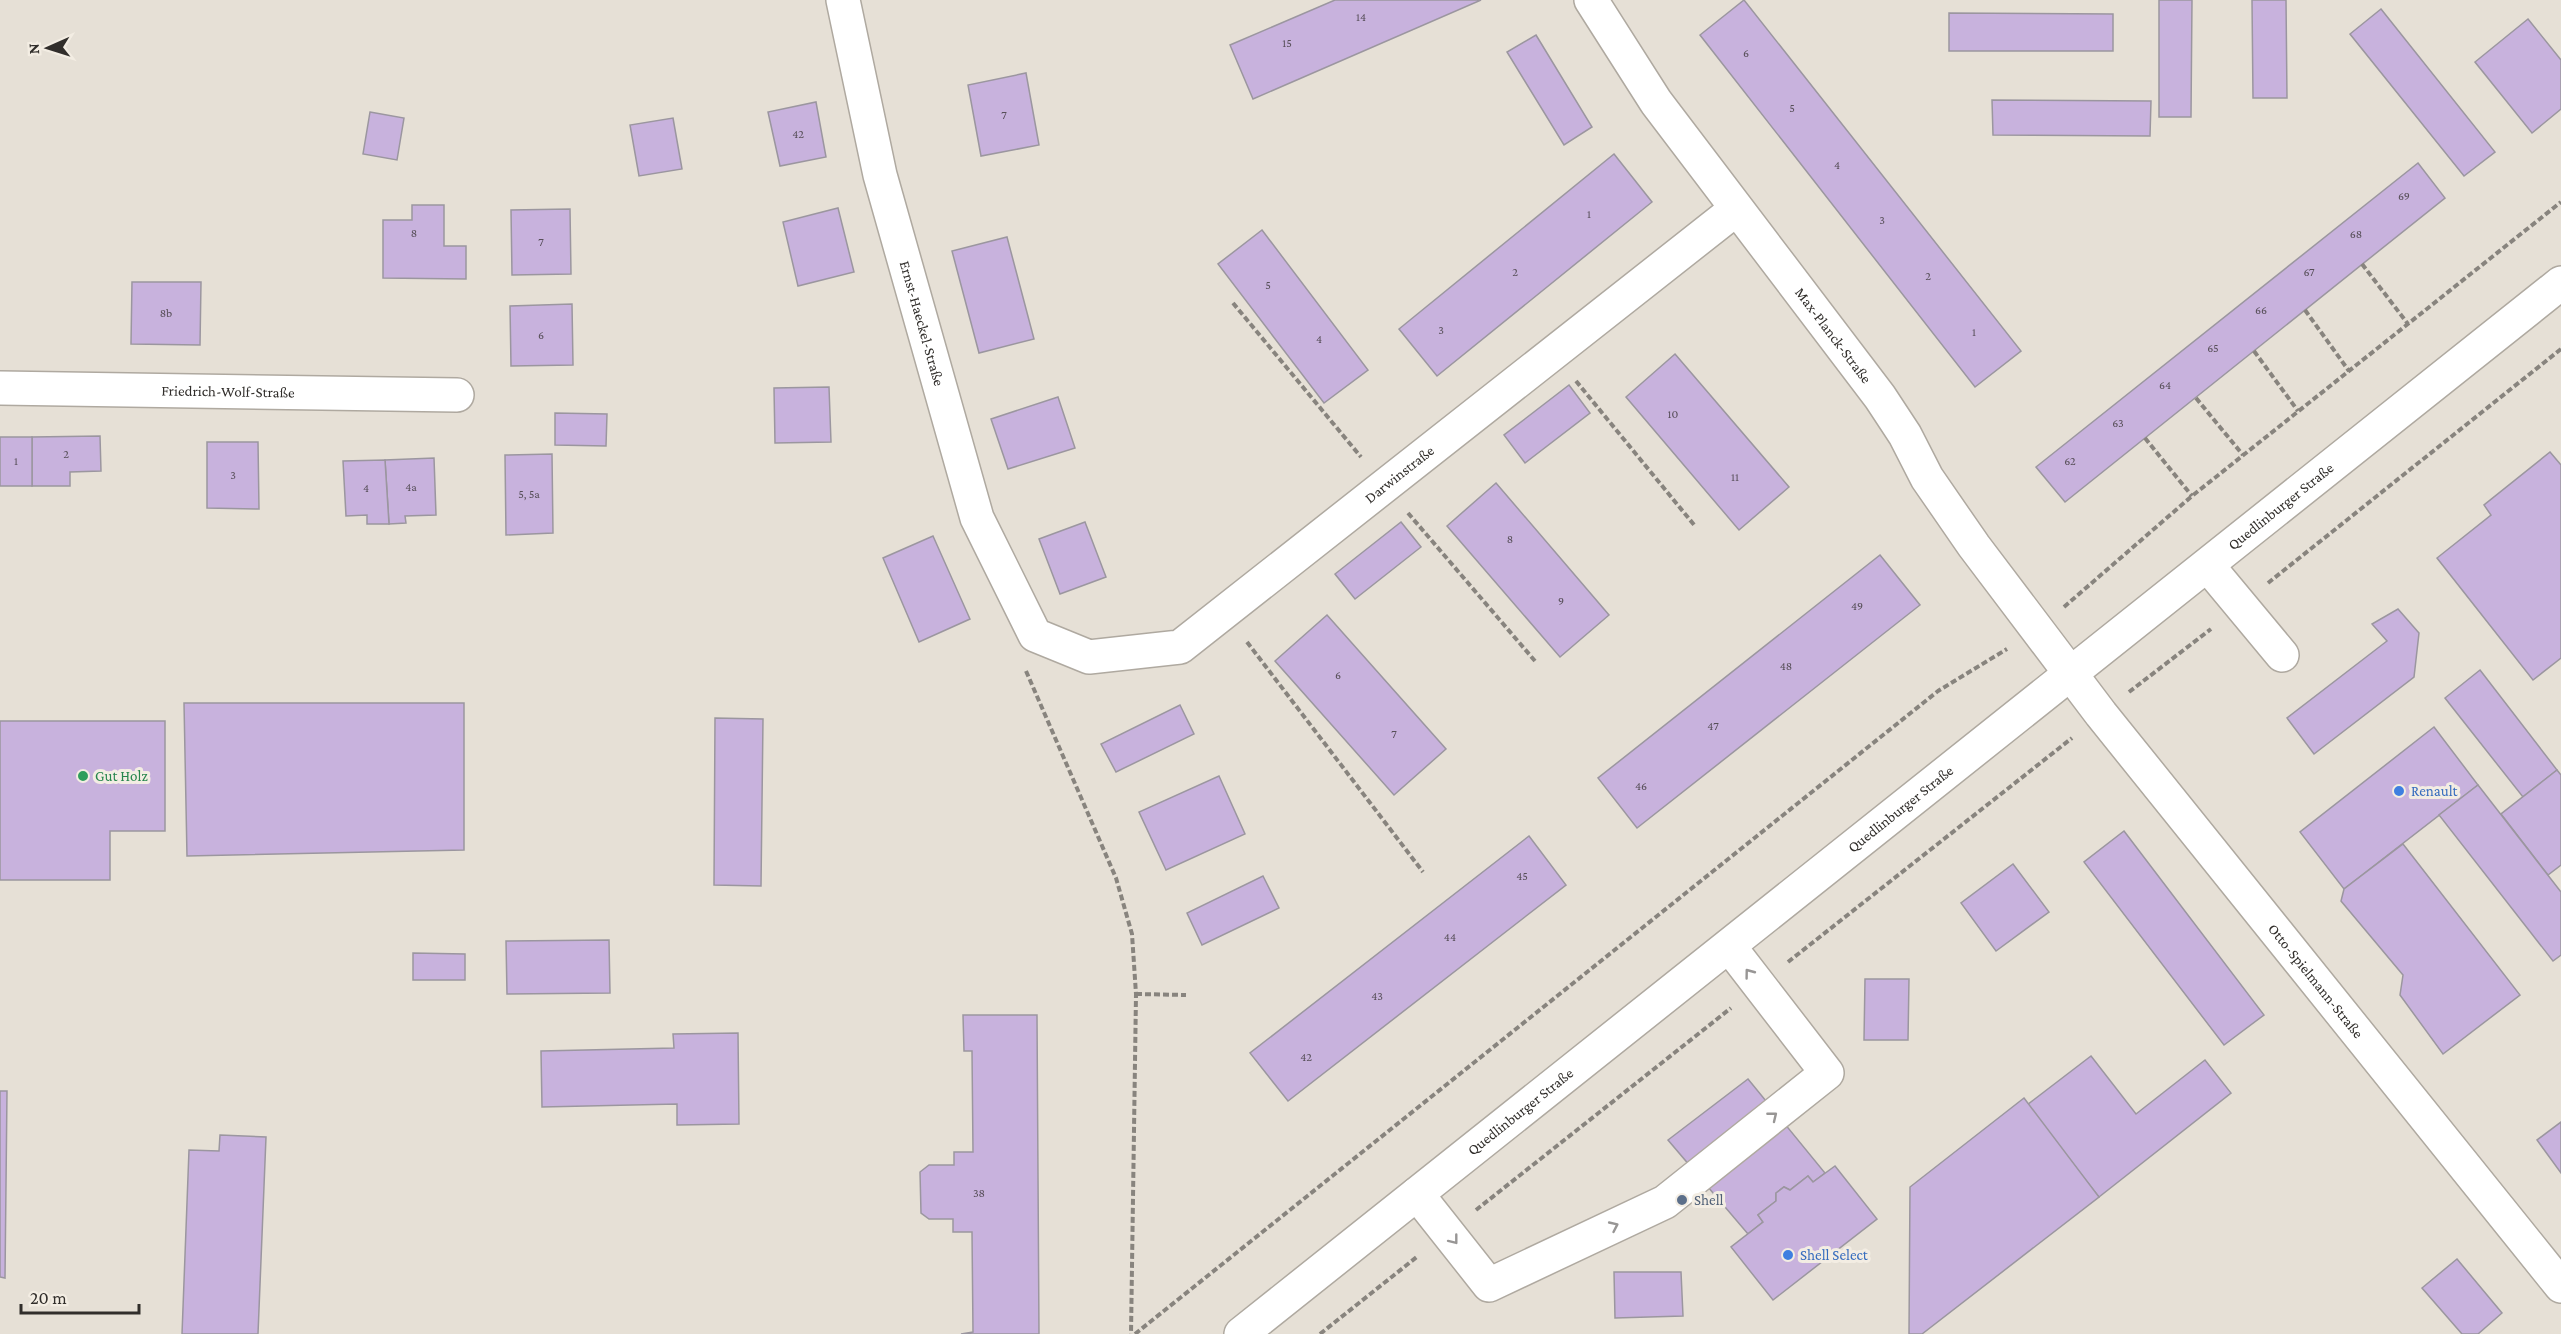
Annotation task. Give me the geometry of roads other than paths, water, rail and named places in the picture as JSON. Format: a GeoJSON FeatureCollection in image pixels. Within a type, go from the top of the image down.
{"type":"FeatureCollection","features":[{"type":"Feature","properties":{"kind":"street","name":"Ernst-Haeckel-Straße"},"geometry":{"type":"LineString","coordinates":[[843,0],[880,175],[977,518],[1035,635]]}},
{"type":"Feature","properties":{"kind":"street","name":"Max-Planck-Straße"},"geometry":{"type":"LineString","coordinates":[[1591,0],[1656,102],[1735,210],[1880,397],[1905,435],[1927,478],[1974,546],[2071,674]]}},
{"type":"Feature","properties":{"kind":"street","name":"Darwinstraße"},"geometry":{"type":"LineString","coordinates":[[1035,635],[1089,657],[1180,647],[1223,610],[1735,210]]}},
{"type":"Feature","properties":{"kind":"street","name":"Quedlinburger Straße"},"geometry":{"type":"LineString","coordinates":[[1241,1334],[2561,284]]}},
{"type":"Feature","properties":{"kind":"street","name":"Friedrich-Wolf-Straße"},"geometry":{"type":"LineString","coordinates":[[0,388],[457,395]]}},
{"type":"Feature","properties":{"kind":"street"},"geometry":{"type":"LineString","coordinates":[[2208,566],[2282,655]]}},
{"type":"Feature","properties":{"kind":"street","name":"Otto-Spielmann-Straße"},"geometry":{"type":"LineString","coordinates":[[2071,674],[2561,1286]]}},
{"type":"Feature","properties":{"kind":"street"},"geometry":{"type":"LineString","coordinates":[[1417,1194],[1489,1285],[1665,1202],[1827,1073],[1729,946]]}},
{"type":"Feature","properties":{"kind":"place","name":"Gut Holz"},"geometry":{"type":"Point","coordinates":[83,776]}},
{"type":"Feature","properties":{"kind":"place","name":"Renault"},"geometry":{"type":"Point","coordinates":[2399,791]}},
{"type":"Feature","properties":{"kind":"place","name":"Shell"},"geometry":{"type":"Point","coordinates":[1682,1200]}},
{"type":"Feature","properties":{"kind":"place","name":"Shell Select"},"geometry":{"type":"Point","coordinates":[1788,1255]}}]}
